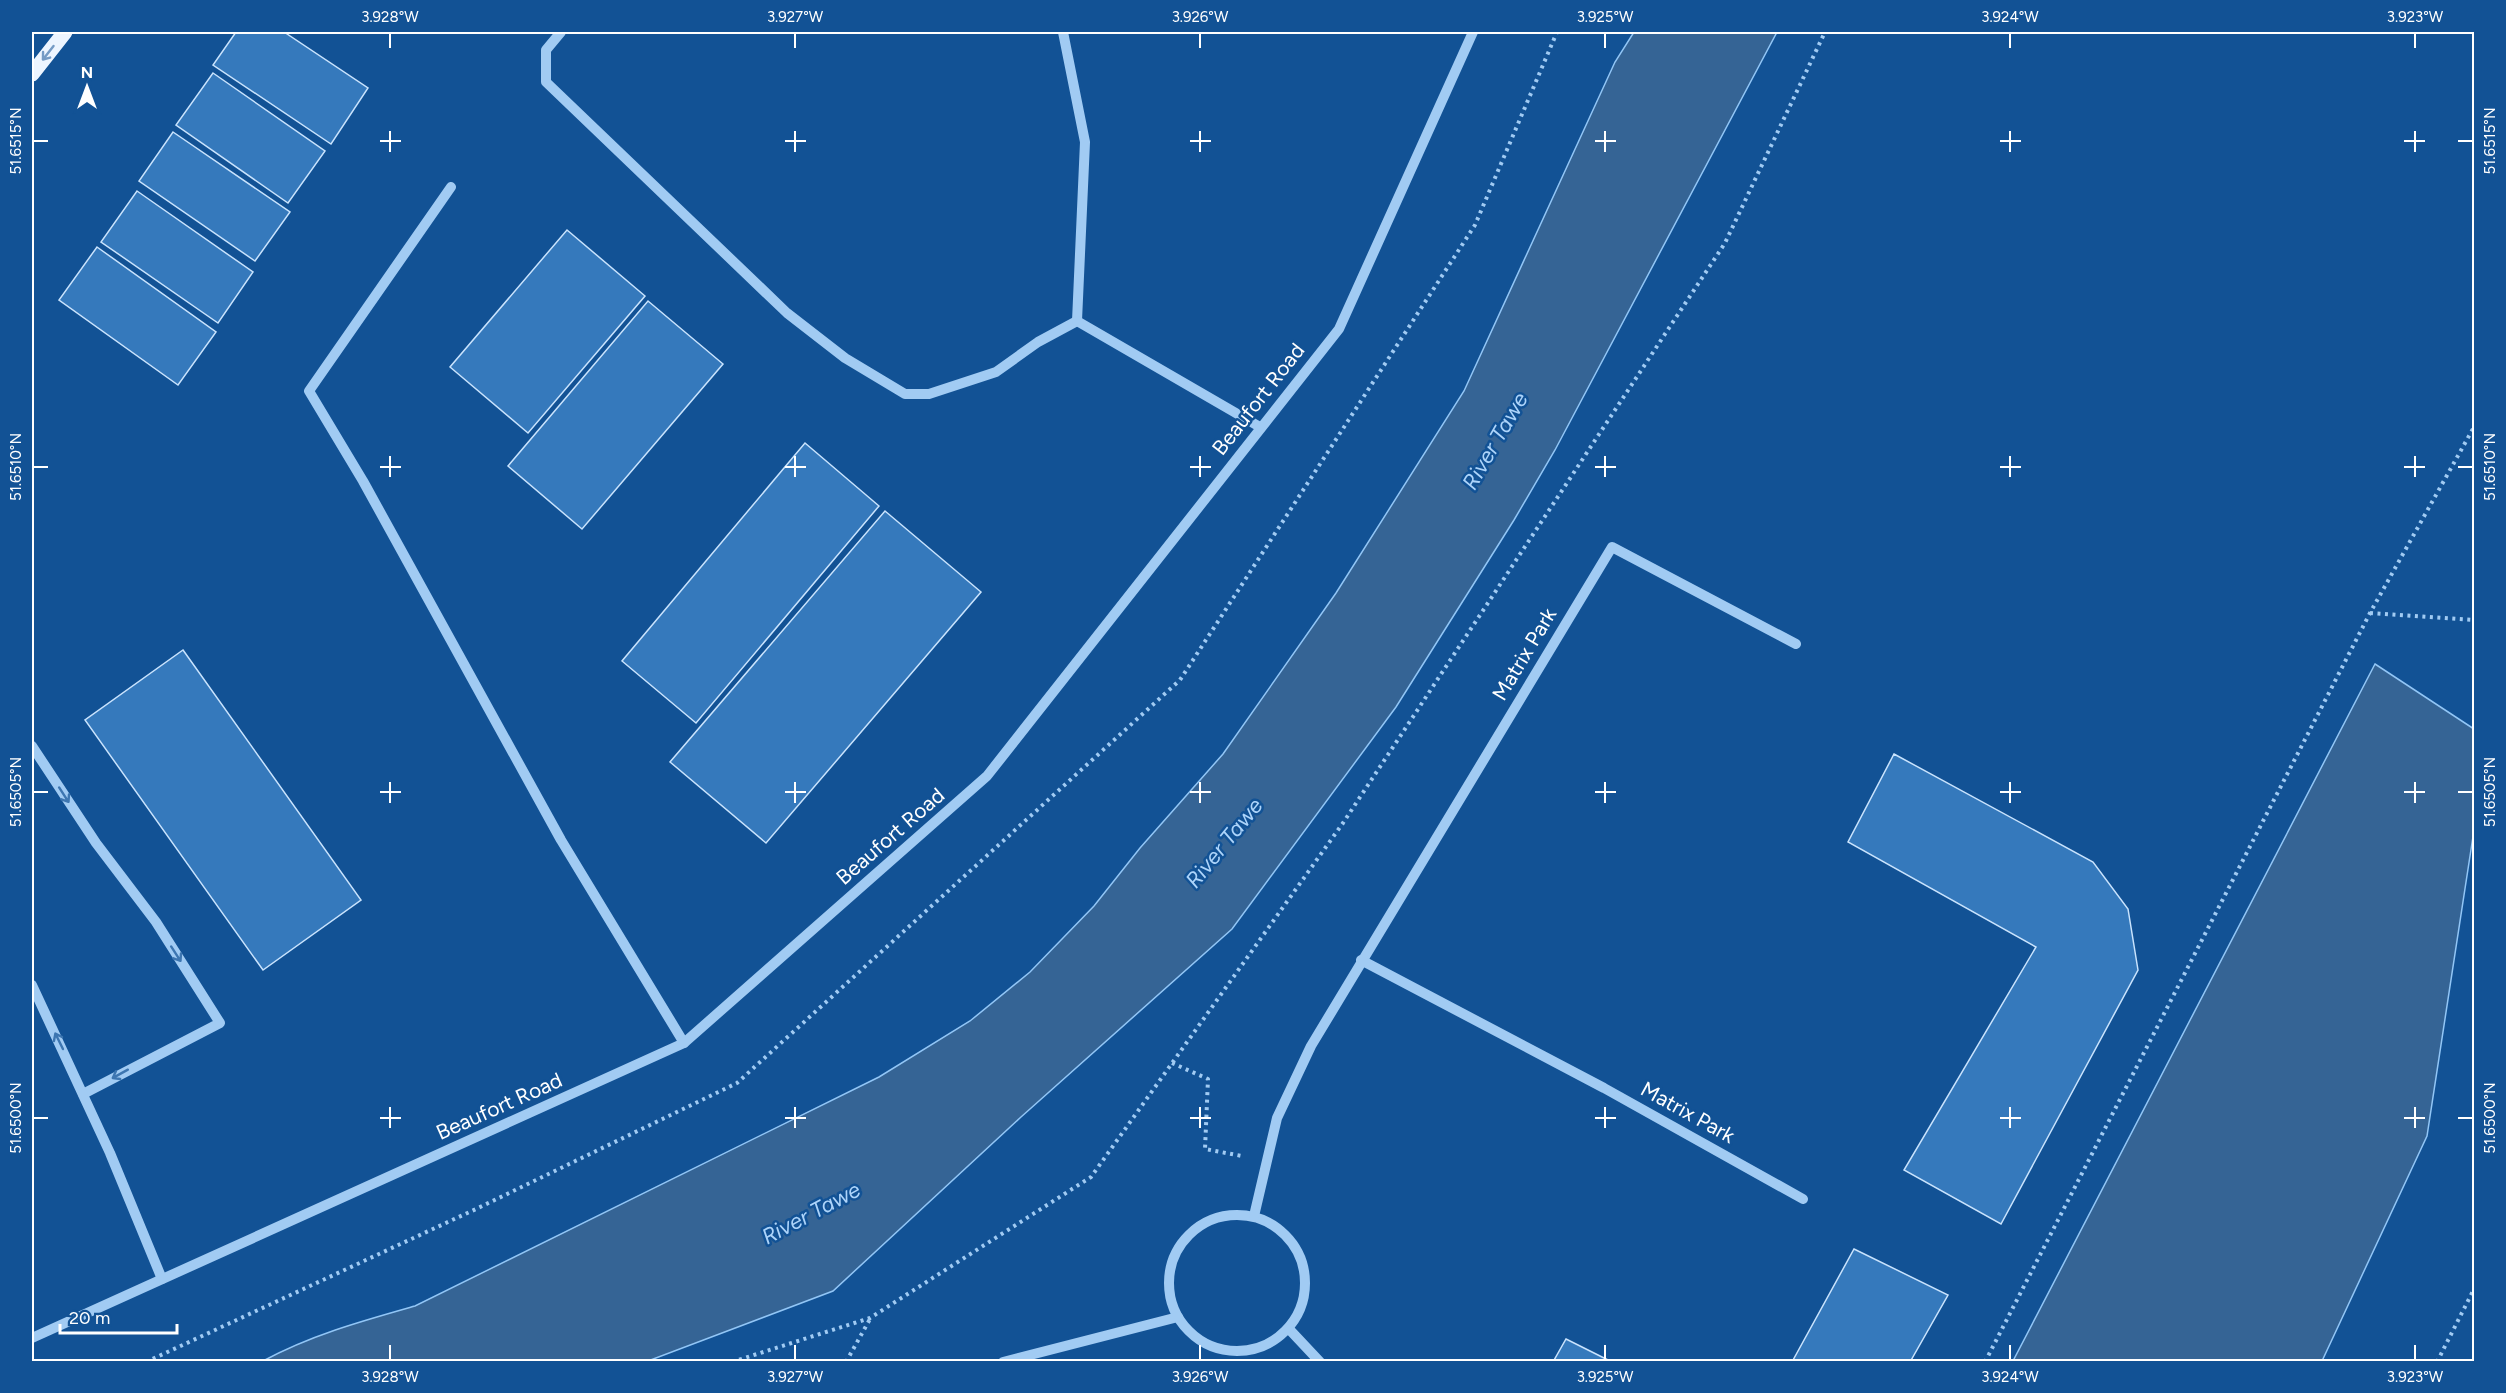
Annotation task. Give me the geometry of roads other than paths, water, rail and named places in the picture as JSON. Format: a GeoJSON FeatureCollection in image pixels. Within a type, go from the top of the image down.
{"type":"FeatureCollection","features":[{"type":"Feature","properties":{"kind":"main road"},"geometry":{"type":"LineString","coordinates":[[32,74],[64,32]]}},
{"type":"Feature","properties":{"kind":"street"},"geometry":{"type":"LineString","coordinates":[[561,32],[546,50],[546,82],[787,313],[845,358],[885,383],[905,394],[929,394],[996,372],[1038,342],[1077,321]]}},
{"type":"Feature","properties":{"kind":"street"},"geometry":{"type":"LineString","coordinates":[[1063,32],[1085,142],[1077,321]]}},
{"type":"Feature","properties":{"kind":"street","name":"Beaufort Road"},"geometry":{"type":"LineString","coordinates":[[32,1338],[684,1043],[987,776],[1339,328],[1473,32]]}},
{"type":"Feature","properties":{"kind":"street"},"geometry":{"type":"LineString","coordinates":[[451,187],[309,391],[363,481],[561,840],[684,1043]]}},
{"type":"Feature","properties":{"kind":"street"},"geometry":{"type":"LineString","coordinates":[[1077,321],[1260,428]]}},
{"type":"Feature","properties":{"kind":"street","name":"Matrix Park"},"geometry":{"type":"LineString","coordinates":[[1254,1216],[1277,1118],[1311,1046],[1611,547],[1796,644]]}},
{"type":"Feature","properties":{"kind":"street"},"geometry":{"type":"LineString","coordinates":[[32,746],[96,843],[156,922],[220,1023],[83,1094]]}},
{"type":"Feature","properties":{"kind":"street","name":"Matrix Park"},"geometry":{"type":"LineString","coordinates":[[1361,960],[1604,1088],[1803,1199]]}},
{"type":"Feature","properties":{"kind":"street"},"geometry":{"type":"LineString","coordinates":[[32,985],[83,1094],[162,1279]]}},
{"type":"Feature","properties":{"kind":"street"},"geometry":{"type":"LineString","coordinates":[[1236,1214],[1254,1216],[1270,1222],[1296,1246],[1303,1262],[1305,1297],[1289,1329],[1273,1342],[1252,1350],[1231,1351],[1210,1346],[1192,1334],[1178,1317],[1171,1301],[1168,1284],[1177,1249],[1188,1235],[1202,1224],[1218,1216],[1236,1214]]}},
{"type":"Feature","properties":{"kind":"street"},"geometry":{"type":"LineString","coordinates":[[1003,1362],[1178,1317]]}},
{"type":"Feature","properties":{"kind":"street"},"geometry":{"type":"LineString","coordinates":[[1289,1329],[1320,1362]]}},
{"type":"Feature","properties":{"kind":"water","name":"River Tawe"},"geometry":{"type":"Polygon","coordinates":[[[1634,32],[1777,32],[1555,450],[1514,520],[1396,707],[1232,929],[1021,1117],[833,1291],[648,1361],[263,1361],[318,1336],[415,1306],[879,1077],[970,1021],[1030,972],[1094,906],[1140,848],[1223,754],[1336,593],[1464,391],[1615,62],[1634,32]]]}},
{"type":"Feature","properties":{"kind":"water"},"geometry":{"type":"Polygon","coordinates":[[[2375,664],[2474,729],[2474,830],[2427,1136],[2322,1361],[2013,1361],[2375,664]]]}}]}
